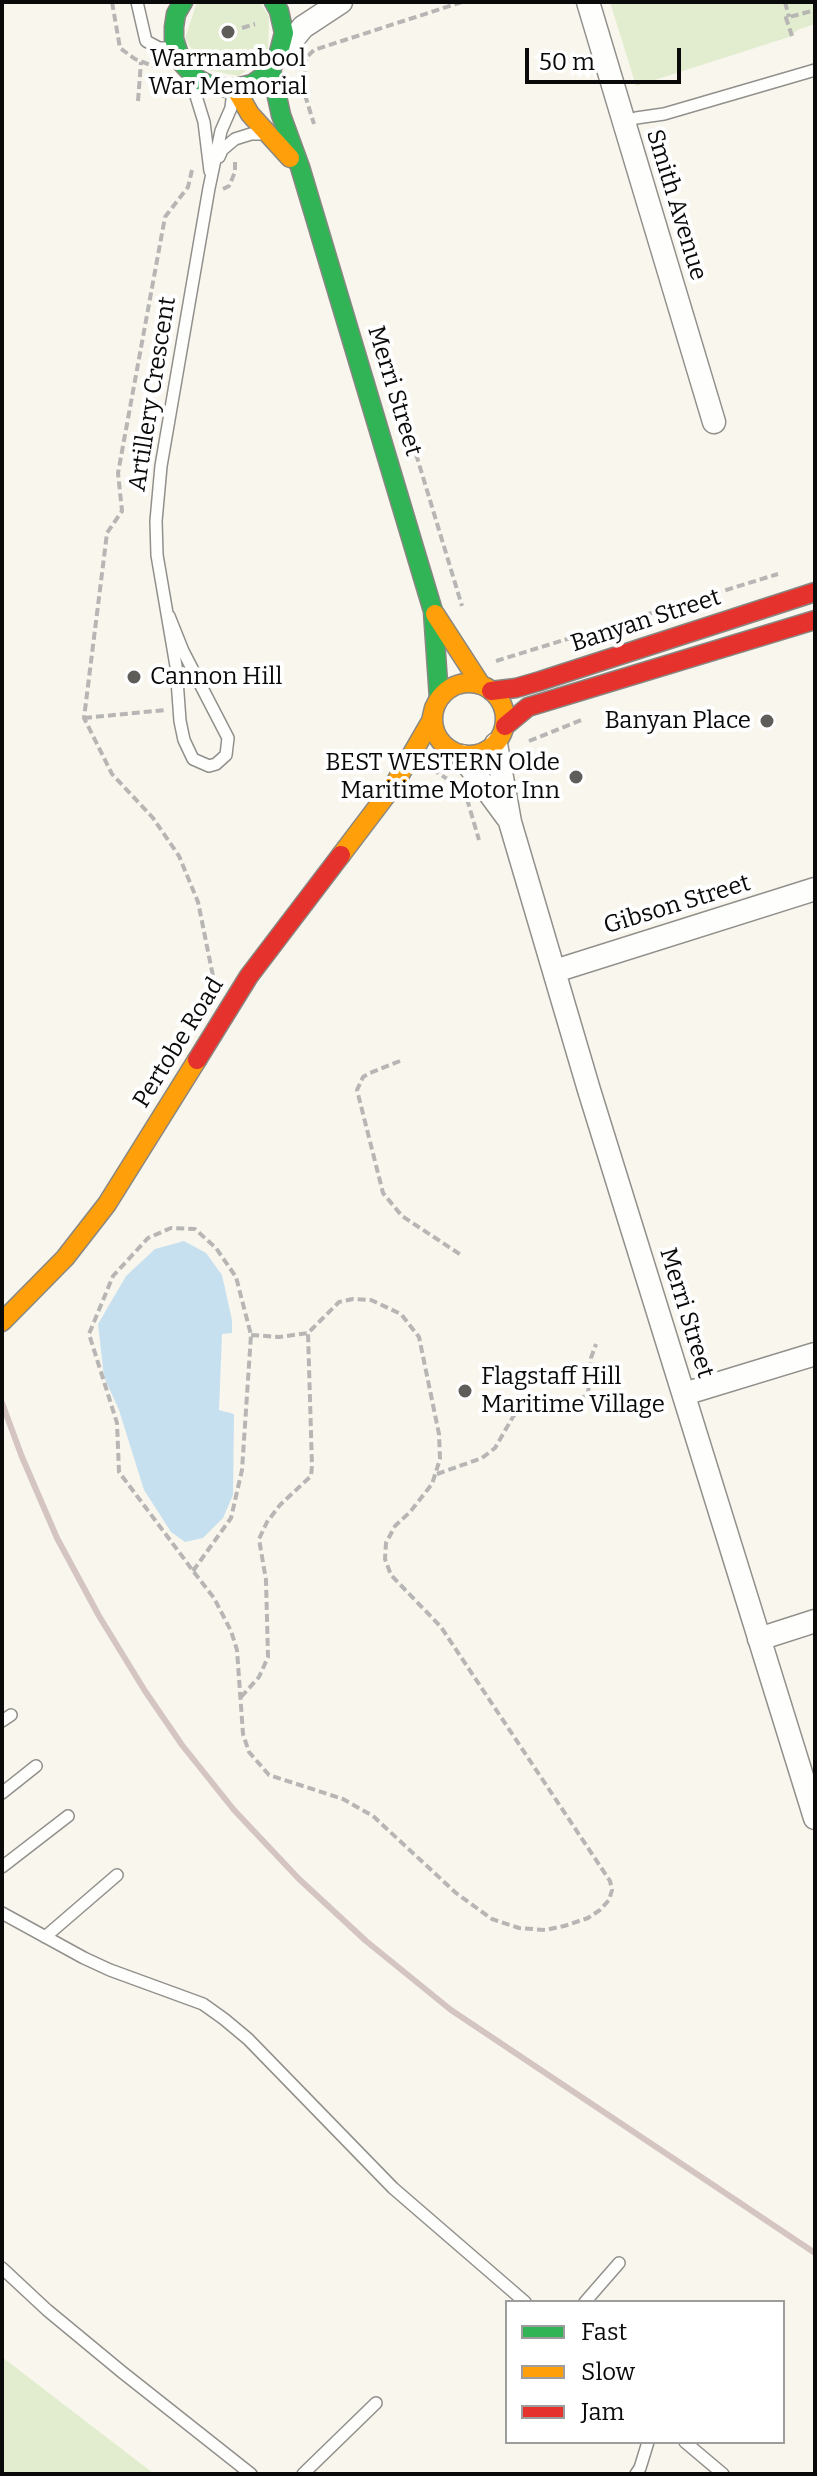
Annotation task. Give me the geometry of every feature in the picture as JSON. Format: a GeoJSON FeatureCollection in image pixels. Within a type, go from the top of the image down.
{"type":"FeatureCollection","features":[{"type":"Feature","properties":{"kind":"street"},"geometry":{"type":"LineString","coordinates":[[183,2],[176,14],[174,27],[177,69],[209,85],[234,88],[252,84],[274,65],[303,27],[341,2]]}},
{"type":"Feature","properties":{"kind":"street","name":"Merri Street"},"geometry":{"type":"LineString","coordinates":[[274,2],[284,33],[274,65],[279,102],[433,611],[437,703]]}},
{"type":"Feature","properties":{"kind":"street","name":"Smith Avenue"},"geometry":{"type":"LineString","coordinates":[[588,2],[714,422]]}},
{"type":"Feature","properties":{"kind":"street","name":"Merri Street"},"geometry":{"type":"LineString","coordinates":[[234,88],[250,114],[291,159],[305,185]]}},
{"type":"Feature","properties":{"kind":"street","name":"Banyan Street"},"geometry":{"type":"LineString","coordinates":[[486,688],[516,688],[815,592]]}},
{"type":"Feature","properties":{"kind":"street","name":"Merri Street"},"geometry":{"type":"LineString","coordinates":[[433,611],[486,688]]}},
{"type":"Feature","properties":{"kind":"street","name":"Banyan Street"},"geometry":{"type":"LineString","coordinates":[[500,735],[528,707],[815,620]]}},
{"type":"Feature","properties":{"kind":"street"},"geometry":{"type":"LineString","coordinates":[[469,683],[486,688],[503,706],[500,735],[486,752],[447,759],[446,749],[434,731],[432,719],[437,703],[447,689],[458,684],[469,683]]}},
{"type":"Feature","properties":{"kind":"street","name":"Pertobe Road"},"geometry":{"type":"LineString","coordinates":[[2,1322],[65,1258],[107,1204],[256,966],[394,785],[431,721],[437,703]]}},
{"type":"Feature","properties":{"kind":"street","name":"Merri Street"},"geometry":{"type":"LineString","coordinates":[[500,735],[510,822],[589,1090],[815,1818]]}},
{"type":"Feature","properties":{"kind":"street","name":"Merri Street"},"geometry":{"type":"LineString","coordinates":[[447,759],[482,783],[510,822]]}},
{"type":"Feature","properties":{"kind":"street","name":"Pertobe Road"},"geometry":{"type":"LineString","coordinates":[[394,785],[447,759]]}},
{"type":"Feature","properties":{"kind":"street","name":"Gibson Street"},"geometry":{"type":"LineString","coordinates":[[555,971],[815,889]]}},
{"type":"Feature","properties":{"kind":"street"},"geometry":{"type":"LineString","coordinates":[[684,1394],[815,1354]]}},
{"type":"Feature","properties":{"kind":"street"},"geometry":{"type":"LineString","coordinates":[[759,1639],[815,1621]]}},
{"type":"Feature","properties":{"kind":"lane"},"geometry":{"type":"LineString","coordinates":[[137,2],[146,41],[159,48],[176,48]]}},
{"type":"Feature","properties":{"kind":"lane","name":"Artillery Crescent"},"geometry":{"type":"LineString","coordinates":[[177,69],[197,96],[204,122],[211,180]]}},
{"type":"Feature","properties":{"kind":"lane"},"geometry":{"type":"LineString","coordinates":[[624,123],[815,70]]}},
{"type":"Feature","properties":{"kind":"lane","name":"Artillery Crescent"},"geometry":{"type":"LineString","coordinates":[[169,616],[183,651],[228,738],[226,755],[216,764],[209,766],[193,759],[184,740],[169,616],[157,555],[156,521],[211,180],[234,88]]}},
{"type":"Feature","properties":{"kind":"lane"},"geometry":{"type":"LineString","coordinates":[[211,180],[222,150],[235,139],[251,134],[265,135],[291,159]]}},
{"type":"Feature","properties":{"kind":"lane"},"geometry":{"type":"LineString","coordinates":[[692,631],[699,656]]}},
{"type":"Feature","properties":{"kind":"lane"},"geometry":{"type":"LineString","coordinates":[[2,1793],[36,1766]]}},
{"type":"Feature","properties":{"kind":"lane"},"geometry":{"type":"LineString","coordinates":[[2,1867],[68,1816]]}},
{"type":"Feature","properties":{"kind":"lane"},"geometry":{"type":"LineString","coordinates":[[45,1937],[117,1875]]}},
{"type":"Feature","properties":{"kind":"lane"},"geometry":{"type":"LineString","coordinates":[[2,1913],[110,1970],[203,2004],[224,2019],[248,2039],[393,2188],[523,2300]]}},
{"type":"Feature","properties":{"kind":"lane"},"geometry":{"type":"LineString","coordinates":[[587,2300],[619,2263]]}},
{"type":"Feature","properties":{"kind":"lane"},"geometry":{"type":"LineString","coordinates":[[2,2268],[47,2310],[251,2474]]}},
{"type":"Feature","properties":{"kind":"lane"},"geometry":{"type":"LineString","coordinates":[[303,2474],[376,2403]]}},
{"type":"Feature","properties":{"kind":"lane"},"geometry":{"type":"LineString","coordinates":[[636,2474],[647,2444]]}},
{"type":"Feature","properties":{"kind":"lane"},"geometry":{"type":"LineString","coordinates":[[687,2444],[723,2474]]}},
{"type":"Feature","properties":{"kind":"path"},"geometry":{"type":"LineString","coordinates":[[112,2],[120,48],[141,62],[177,69]]}},
{"type":"Feature","properties":{"kind":"path"},"geometry":{"type":"LineString","coordinates":[[318,136],[304,91],[306,58],[314,50],[462,2]]}},
{"type":"Feature","properties":{"kind":"path"},"geometry":{"type":"LineString","coordinates":[[785,2],[792,36]]}},
{"type":"Feature","properties":{"kind":"path"},"geometry":{"type":"LineString","coordinates":[[789,17],[815,10]]}},
{"type":"Feature","properties":{"kind":"path"},"geometry":{"type":"LineString","coordinates":[[138,101],[141,62]]}},
{"type":"Feature","properties":{"kind":"path"},"geometry":{"type":"LineString","coordinates":[[279,102],[304,91]]}},
{"type":"Feature","properties":{"kind":"path"},"geometry":{"type":"LineString","coordinates":[[194,158],[188,187],[165,217],[118,473],[122,511],[107,533],[84,718],[112,774],[153,818],[179,856],[198,902],[216,992]]}},
{"type":"Feature","properties":{"kind":"path"},"geometry":{"type":"LineString","coordinates":[[414,449],[464,613]]}},
{"type":"Feature","properties":{"kind":"path"},"geometry":{"type":"LineString","coordinates":[[484,665],[786,572]]}},
{"type":"Feature","properties":{"kind":"path"},"geometry":{"type":"LineString","coordinates":[[84,718],[180,709]]}},
{"type":"Feature","properties":{"kind":"path"},"geometry":{"type":"LineString","coordinates":[[525,742],[591,717]]}},
{"type":"Feature","properties":{"kind":"path"},"geometry":{"type":"LineString","coordinates":[[479,840],[464,789],[482,783]]}},
{"type":"Feature","properties":{"kind":"path"},"geometry":{"type":"LineString","coordinates":[[400,1061],[363,1077],[357,1090],[383,1193],[402,1216],[461,1255]]}},
{"type":"Feature","properties":{"kind":"path"},"geometry":{"type":"LineString","coordinates":[[193,1571],[231,1518],[242,1470],[251,1335],[236,1277],[216,1248],[195,1229],[171,1228],[148,1238],[113,1276],[89,1334],[117,1423],[119,1472],[193,1571],[214,1598],[237,1650],[240,1697]]}},
{"type":"Feature","properties":{"kind":"path"},"geometry":{"type":"LineString","coordinates":[[240,1697],[239,1691],[243,1734],[249,1752],[269,1775],[343,1799],[373,1816],[456,1893],[492,1919],[519,1928],[545,1930],[588,1918],[609,1900],[612,1890],[610,1881],[441,1627],[391,1575],[385,1559],[386,1543],[395,1526],[423,1497],[437,1474],[440,1459],[439,1434],[419,1337],[401,1314],[371,1300],[353,1299],[339,1302],[308,1333],[279,1337],[251,1335]]}},
{"type":"Feature","properties":{"kind":"path"},"geometry":{"type":"LineString","coordinates":[[240,1697],[259,1677],[268,1657],[266,1580],[259,1539],[280,1505],[311,1476],[308,1333]]}},
{"type":"Feature","properties":{"kind":"path"},"geometry":{"type":"LineString","coordinates":[[437,1474],[482,1458],[495,1448],[514,1415],[564,1406],[588,1395],[591,1358],[596,1344]]}},
{"type":"Feature","properties":{"kind":"green space"},"geometry":{"type":"Polygon","coordinates":[[[197,2],[260,2],[269,16],[268,54],[239,76],[203,69],[185,38],[197,2]]]}},
{"type":"Feature","properties":{"kind":"green space"},"geometry":{"type":"Polygon","coordinates":[[[610,2],[815,2],[815,24],[797,30],[792,36],[636,86],[610,2]]]}},
{"type":"Feature","properties":{"kind":"green space"},"geometry":{"type":"Polygon","coordinates":[[[2,2357],[153,2473],[154,2474],[2,2474],[2,2357]]]}},
{"type":"Feature","properties":{"kind":"water"},"geometry":{"type":"Polygon","coordinates":[[[184,1241],[206,1253],[222,1275],[232,1333],[222,1334],[219,1410],[234,1414],[233,1495],[223,1518],[203,1538],[185,1542],[171,1532],[144,1490],[119,1410],[104,1377],[98,1324],[126,1276],[155,1249],[184,1241]]]}},
{"type":"Feature","properties":{"kind":"railway"},"geometry":{"type":"LineString","coordinates":[[2,1403],[57,1538],[99,1616],[145,1691],[182,1745],[234,1810],[299,1879],[366,1941],[451,2010],[815,2253]]}},
{"type":"Feature","properties":{"kind":"traffic: fast"},"geometry":{"type":"LineString","coordinates":[[183,2],[176,14],[174,27],[174,39],[182,63],[196,78],[209,85],[232,89],[252,84],[277,60],[284,33],[274,2]]}},
{"type":"Feature","properties":{"kind":"traffic: fast"},"geometry":{"type":"LineString","coordinates":[[271,69],[281,115],[300,167],[433,611],[439,698]]}},
{"type":"Feature","properties":{"kind":"traffic: slow"},"geometry":{"type":"LineString","coordinates":[[235,88],[250,114],[290,158]]}},
{"type":"Feature","properties":{"kind":"traffic: slow"},"geometry":{"type":"LineString","coordinates":[[435,614],[481,685]]}},
{"type":"Feature","properties":{"kind":"traffic: slow"},"geometry":{"type":"LineString","coordinates":[[476,683],[495,693],[503,705],[505,719],[503,733],[495,745],[483,753],[462,755],[443,745],[435,733],[433,712],[443,693],[455,685],[476,683]]}},
{"type":"Feature","properties":{"kind":"traffic: slow"},"geometry":{"type":"LineString","coordinates":[[341,855],[394,785],[431,721],[434,708]]}},
{"type":"Feature","properties":{"kind":"traffic: slow"},"geometry":{"type":"LineString","coordinates":[[2,1322],[65,1258],[107,1204],[197,1060]]}},
{"type":"Feature","properties":{"kind":"traffic: jam"},"geometry":{"type":"LineString","coordinates":[[491,691],[540,681],[815,592]]}},
{"type":"Feature","properties":{"kind":"traffic: jam"},"geometry":{"type":"LineString","coordinates":[[505,726],[528,707],[815,620]]}},
{"type":"Feature","properties":{"kind":"traffic: jam"},"geometry":{"type":"LineString","coordinates":[[197,1060],[249,976],[341,855]]}},
{"type":"Feature","properties":{"kind":"place","name":"Warrnambool War Memorial"},"geometry":{"type":"Point","coordinates":[228,32]}},
{"type":"Feature","properties":{"kind":"place","name":"Cannon Hill"},"geometry":{"type":"Point","coordinates":[134,677]}},
{"type":"Feature","properties":{"kind":"place","name":"Banyan Place"},"geometry":{"type":"Point","coordinates":[767,721]}},
{"type":"Feature","properties":{"kind":"place","name":"BEST WESTERN Olde Maritime Motor Inn"},"geometry":{"type":"Point","coordinates":[576,777]}},
{"type":"Feature","properties":{"kind":"place","name":"Flagstaff Hill Maritime Village"},"geometry":{"type":"Point","coordinates":[465,1391]}}]}
